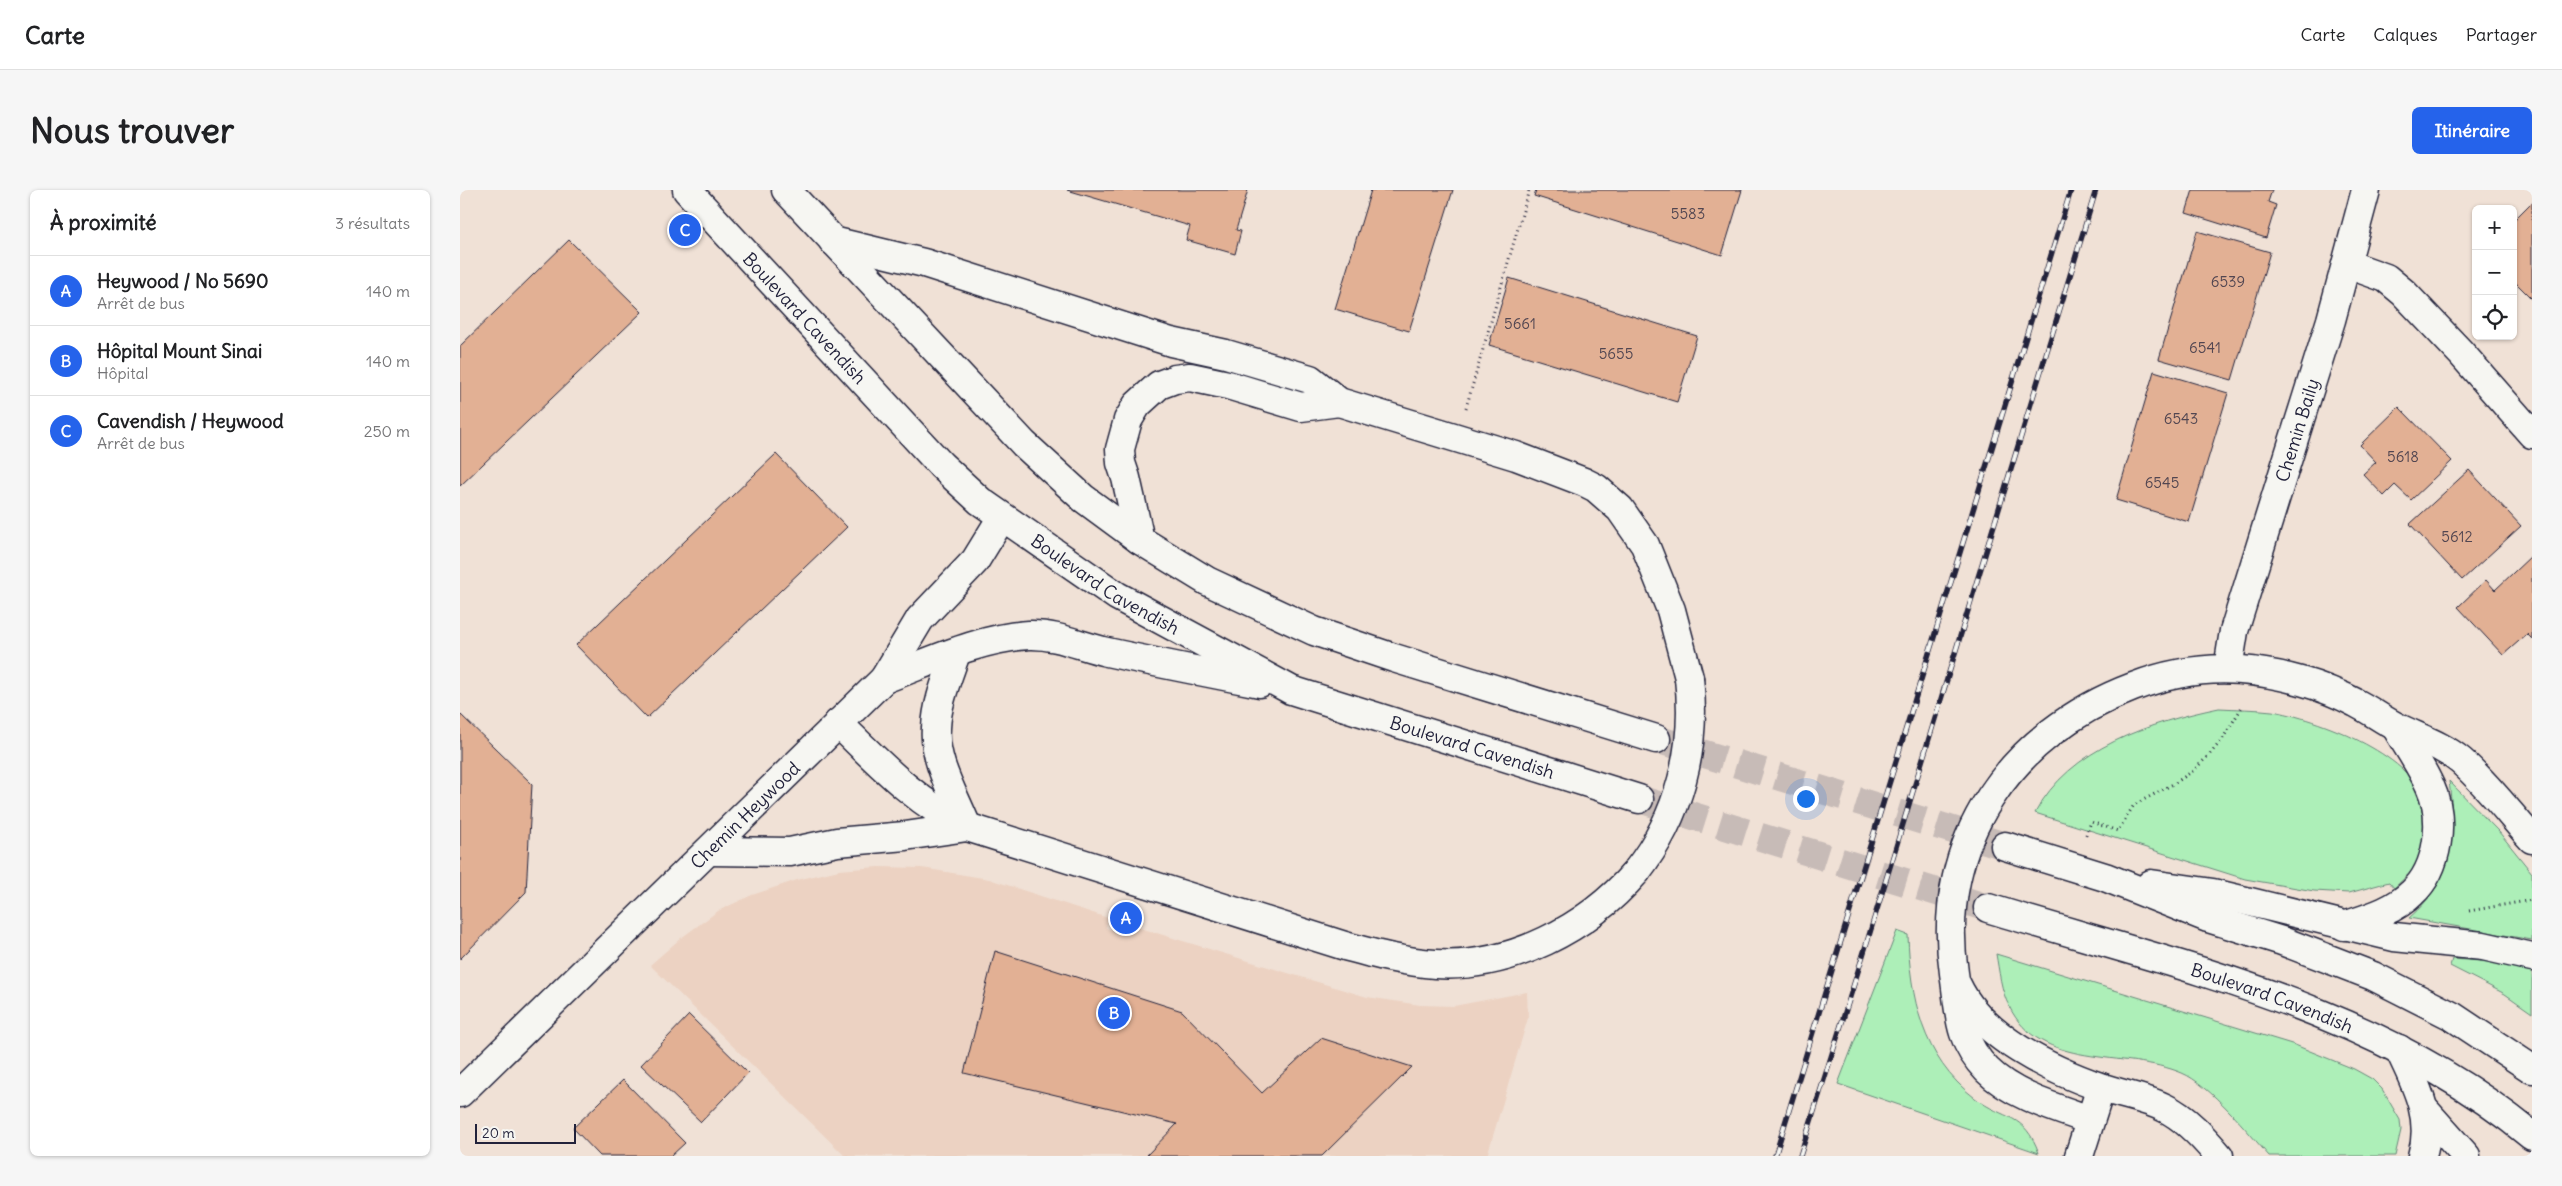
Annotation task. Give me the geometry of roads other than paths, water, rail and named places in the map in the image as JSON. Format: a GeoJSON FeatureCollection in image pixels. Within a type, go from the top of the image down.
{"type":"FeatureCollection","features":[{"type":"Feature","properties":{"kind":"main road","name":"Boulevard Cavendish"},"geometry":{"type":"LineString","coordinates":[[687,190],[941,465],[980,501],[1024,530],[1082,573],[1135,607],[1290,690],[1639,799]]}},
{"type":"Feature","properties":{"kind":"main road"},"geometry":{"type":"LineString","coordinates":[[786,190],[1024,444],[1083,498],[1140,540],[1207,581],[1314,631],[1394,658],[1656,739]]}},
{"type":"Feature","properties":{"kind":"main road","name":"Chemin Baily"},"geometry":{"type":"LineString","coordinates":[[2228,669],[2236,623],[2347,264],[2366,190]]}},
{"type":"Feature","properties":{"kind":"main road"},"geometry":{"type":"LineString","coordinates":[[833,241],[924,263],[1171,342],[1226,354],[1310,380],[1339,402],[1545,466],[1596,488],[1620,509],[1645,545],[1659,577],[1679,633],[1688,678],[1692,721],[1677,798],[1661,835],[1636,872],[1626,883],[1591,913],[1537,945],[1518,952],[1478,961],[1436,964],[1394,958],[1346,946],[967,827],[948,818],[911,792],[838,723]]}},
{"type":"Feature","properties":{"kind":"main road"},"geometry":{"type":"LineString","coordinates":[[2347,264],[2386,278],[2404,293],[2461,353],[2532,434]]}},
{"type":"Feature","properties":{"kind":"main road"},"geometry":{"type":"LineString","coordinates":[[1140,540],[1121,463],[1120,448],[1128,420],[1137,405],[1160,385],[1176,379],[1190,377],[1228,385],[1301,407],[1339,402]]}},
{"type":"Feature","properties":{"kind":"main road","name":"Chemin Heywood"},"geometry":{"type":"LineString","coordinates":[[460,1093],[884,680],[920,619],[975,561],[1002,517]]}},
{"type":"Feature","properties":{"kind":"main road"},"geometry":{"type":"LineString","coordinates":[[884,680],[956,653],[1005,638],[1031,635],[1048,636],[1105,651],[1290,690]]}},
{"type":"Feature","properties":{"kind":"main road"},"geometry":{"type":"LineString","coordinates":[[956,653],[939,708],[936,739],[941,764],[967,827]]}},
{"type":"Feature","properties":{"kind":"main road"},"geometry":{"type":"LineString","coordinates":[[2090,1120],[2038,1100],[1998,1079],[1988,1071],[1963,1035],[1959,1020],[1952,951],[1951,915],[1955,886],[1962,856],[1974,827],[1989,799],[2018,762],[2054,729],[2113,695],[2181,673],[2228,669],[2254,671],[2318,686],[2357,703],[2396,727],[2435,743],[2461,761],[2532,839]]}},
{"type":"Feature","properties":{"kind":"main road"},"geometry":{"type":"LineString","coordinates":[[2344,926],[2387,910],[2413,893],[2429,867],[2438,838],[2436,805],[2430,787],[2396,727]]}},
{"type":"Feature","properties":{"kind":"main road"},"geometry":{"type":"LineString","coordinates":[[709,851],[790,852],[837,842],[967,827]]}},
{"type":"Feature","properties":{"kind":"main road"},"geometry":{"type":"LineString","coordinates":[[2005,846],[2105,877],[2208,918],[2313,952],[2397,986],[2478,1032],[2532,1069]]}},
{"type":"Feature","properties":{"kind":"main road"},"geometry":{"type":"LineString","coordinates":[[2105,877],[2213,893],[2394,938],[2490,947],[2532,957]]}},
{"type":"Feature","properties":{"kind":"main road","name":"Boulevard Cavendish"},"geometry":{"type":"LineString","coordinates":[[1988,908],[2280,998],[2325,1014],[2400,1049],[2468,1089],[2532,1136]]}},
{"type":"Feature","properties":{"kind":"main road"},"geometry":{"type":"LineString","coordinates":[[1956,981],[1974,1012],[2006,1040],[2036,1058],[2101,1087],[2166,1108],[2199,1134],[2219,1156]]}},
{"type":"Feature","properties":{"kind":"main road"},"geometry":{"type":"LineString","coordinates":[[2400,1049],[2424,1109],[2426,1134],[2422,1156]]}},
{"type":"Feature","properties":{"kind":"main road"},"geometry":{"type":"LineString","coordinates":[[2078,1156],[2101,1087]]}},
{"type":"Feature","properties":{"kind":"main road"},"geometry":{"type":"LineString","coordinates":[[2424,1109],[2466,1156]]}},
{"type":"Feature","properties":{"kind":"tunnel"},"geometry":{"type":"LineString","coordinates":[[1656,739],[2005,846]]}},
{"type":"Feature","properties":{"kind":"tunnel"},"geometry":{"type":"LineString","coordinates":[[1639,799],[1988,908]]}},
{"type":"Feature","properties":{"kind":"railway"},"geometry":{"type":"LineString","coordinates":[[1775,1156],[2071,190]]}},
{"type":"Feature","properties":{"kind":"railway"},"geometry":{"type":"LineString","coordinates":[[1800,1156],[2096,190]]}},
{"type":"Feature","properties":{"kind":"place","name":"Cavendish / Heywood"},"geometry":{"type":"Point","coordinates":[685,230]}},
{"type":"Feature","properties":{"kind":"place","name":"Heywood / No 5690"},"geometry":{"type":"Point","coordinates":[1126,918]}},
{"type":"Feature","properties":{"kind":"place","name":"Hôpital Mount Sinai"},"geometry":{"type":"Point","coordinates":[1114,1013]}}]}
